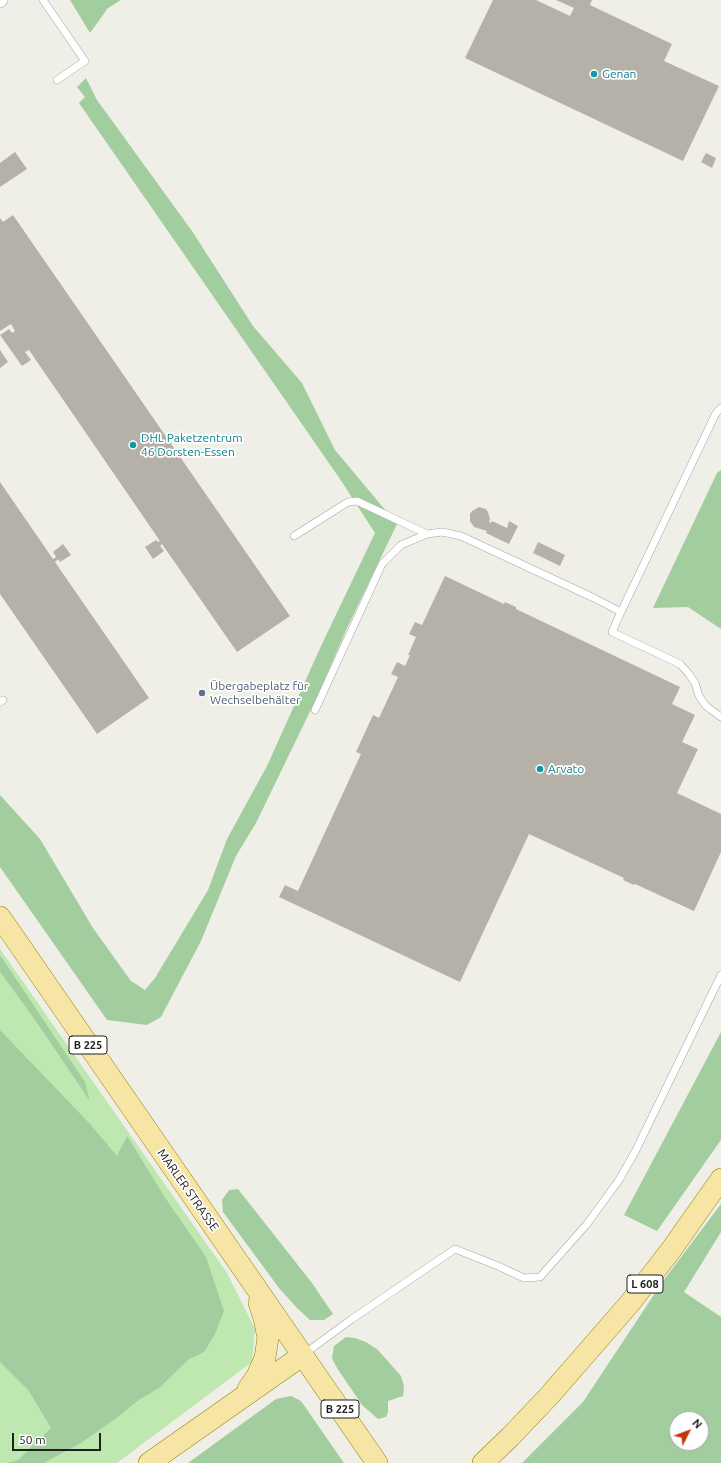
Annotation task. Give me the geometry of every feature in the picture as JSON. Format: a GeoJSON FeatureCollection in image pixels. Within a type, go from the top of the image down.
{"type":"FeatureCollection","features":[{"type":"Feature","properties":{"kind":"main road","name":"MARLER STRASSE"},"geometry":{"type":"LineString","coordinates":[[0,917],[377,1463]]}},
{"type":"Feature","properties":{"kind":"main road","name":"L 608"},"geometry":{"type":"LineString","coordinates":[[483,1463],[510,1437],[558,1386],[630,1303],[671,1250],[721,1179]]}},
{"type":"Feature","properties":{"kind":"main road"},"geometry":{"type":"LineString","coordinates":[[243,1396],[257,1376],[265,1358],[268,1338],[264,1318],[250,1281]]}},
{"type":"Feature","properties":{"kind":"main road"},"geometry":{"type":"LineString","coordinates":[[149,1463],[303,1355]]}},
{"type":"Feature","properties":{"kind":"lane"},"geometry":{"type":"LineString","coordinates":[[43,0],[85,61],[57,80]]}},
{"type":"Feature","properties":{"kind":"lane"},"geometry":{"type":"LineString","coordinates":[[721,408],[716,413],[612,632],[680,664],[689,674],[699,696],[706,706],[721,717]]}},
{"type":"Feature","properties":{"kind":"lane"},"geometry":{"type":"LineString","coordinates":[[294,536],[348,502],[357,501],[427,534]]}},
{"type":"Feature","properties":{"kind":"lane"},"geometry":{"type":"LineString","coordinates":[[314,710],[382,564],[401,545],[427,534],[442,532],[461,536],[621,612]]}},
{"type":"Feature","properties":{"kind":"lane"},"geometry":{"type":"LineString","coordinates":[[303,1355],[352,1319],[455,1249],[524,1278],[540,1277],[587,1224],[619,1180],[635,1152],[721,975]]}},
{"type":"Feature","properties":{"kind":"green space"},"geometry":{"type":"Polygon","coordinates":[[[70,0],[121,0],[108,8],[90,33],[70,0]]]}},
{"type":"Feature","properties":{"kind":"green space"},"geometry":{"type":"Polygon","coordinates":[[[86,78],[97,100],[192,231],[253,326],[302,383],[335,450],[397,524],[347,628],[318,695],[256,823],[236,856],[201,941],[161,1017],[147,1025],[107,1020],[0,867],[0,795],[40,839],[93,928],[131,981],[145,990],[155,978],[208,890],[227,839],[267,766],[321,646],[375,533],[340,479],[79,103],[85,97],[77,87],[86,78]]]}},
{"type":"Feature","properties":{"kind":"green space"},"geometry":{"type":"Polygon","coordinates":[[[721,470],[721,629],[688,607],[653,608],[717,473],[721,470]]]}},
{"type":"Feature","properties":{"kind":"green space"},"geometry":{"type":"Polygon","coordinates":[[[0,949],[227,1273],[255,1329],[252,1362],[117,1463],[0,1463],[0,949]]]}},
{"type":"Feature","properties":{"kind":"green space"},"geometry":{"type":"Polygon","coordinates":[[[0,955],[85,1082],[90,1101],[31,1014],[0,972],[0,955]]]}},
{"type":"Feature","properties":{"kind":"green space"},"geometry":{"type":"Polygon","coordinates":[[[0,1030],[90,1124],[117,1156],[127,1136],[166,1199],[206,1257],[224,1311],[215,1334],[204,1352],[189,1359],[159,1388],[137,1401],[122,1414],[81,1443],[44,1463],[6,1463],[18,1460],[51,1428],[29,1391],[0,1362],[0,1030]]]}},
{"type":"Feature","properties":{"kind":"green space"},"geometry":{"type":"Polygon","coordinates":[[[721,1032],[721,1140],[657,1231],[624,1215],[721,1032]]]}},
{"type":"Feature","properties":{"kind":"green space"},"geometry":{"type":"Polygon","coordinates":[[[238,1189],[312,1283],[333,1314],[324,1320],[310,1320],[279,1288],[223,1212],[222,1200],[229,1190],[238,1189]]]}},
{"type":"Feature","properties":{"kind":"green space"},"geometry":{"type":"Polygon","coordinates":[[[721,1204],[721,1232],[684,1292],[721,1317],[721,1463],[522,1463],[583,1402],[663,1281],[721,1204]]]}},
{"type":"Feature","properties":{"kind":"green space"},"geometry":{"type":"Polygon","coordinates":[[[346,1337],[355,1338],[366,1342],[378,1350],[401,1376],[404,1386],[403,1396],[388,1401],[388,1412],[386,1417],[378,1419],[362,1405],[332,1358],[334,1346],[346,1337]]]}},
{"type":"Feature","properties":{"kind":"green space"},"geometry":{"type":"Polygon","coordinates":[[[291,1396],[301,1401],[344,1463],[188,1463],[276,1399],[291,1396]]]}},
{"type":"Feature","properties":{"kind":"building","name":"Genan"},"geometry":{"type":"Polygon","coordinates":[[[493,0],[536,0],[570,16],[574,8],[556,0],[592,0],[590,5],[672,44],[664,61],[719,86],[683,161],[465,58],[493,0]]]}},
{"type":"Feature","properties":{"kind":"building"},"geometry":{"type":"Polygon","coordinates":[[[15,152],[27,169],[0,187],[0,163],[15,152]]]}},
{"type":"Feature","properties":{"kind":"building"},"geometry":{"type":"Polygon","coordinates":[[[706,153],[716,158],[712,168],[701,162],[706,153]]]}},
{"type":"Feature","properties":{"kind":"building","name":"DHL Paketzentrum 46 Dorsten-Essen"},"geometry":{"type":"Polygon","coordinates":[[[13,215],[290,616],[237,652],[162,544],[160,546],[164,551],[153,559],[145,547],[156,540],[158,542],[160,541],[29,350],[25,352],[31,360],[22,366],[0,335],[9,329],[12,333],[15,331],[11,324],[0,331],[0,218],[3,222],[13,215]]]}},
{"type":"Feature","properties":{"kind":"building"},"geometry":{"type":"Polygon","coordinates":[[[0,350],[8,362],[0,368],[0,350]]]}},
{"type":"Feature","properties":{"kind":"building"},"geometry":{"type":"Polygon","coordinates":[[[0,482],[53,559],[56,557],[53,552],[63,544],[71,555],[60,562],[58,559],[55,562],[149,698],[97,734],[0,594],[0,482]]]}},
{"type":"Feature","properties":{"kind":"building"},"geometry":{"type":"Polygon","coordinates":[[[479,507],[486,509],[490,519],[489,522],[491,523],[492,521],[507,528],[509,521],[518,526],[509,544],[486,533],[487,531],[474,527],[470,521],[470,514],[479,507]]]}},
{"type":"Feature","properties":{"kind":"building"},"geometry":{"type":"Polygon","coordinates":[[[538,542],[565,555],[560,566],[533,553],[538,542]]]}},
{"type":"Feature","properties":{"kind":"building","name":"Arvato"},"geometry":{"type":"Polygon","coordinates":[[[445,576],[504,604],[505,602],[516,607],[516,609],[680,687],[672,704],[695,715],[682,742],[698,749],[677,793],[721,814],[721,852],[694,911],[623,880],[624,878],[529,834],[460,982],[279,897],[285,885],[298,891],[361,754],[356,752],[373,715],[379,718],[398,677],[391,674],[397,662],[405,666],[410,655],[408,655],[416,637],[409,634],[415,622],[422,625],[445,576]]]}},
{"type":"Feature","properties":{"kind":"place","name":"Genan"},"geometry":{"type":"Point","coordinates":[594,74]}},
{"type":"Feature","properties":{"kind":"place","name":"DHL Paketzentrum 46 Dorsten-Essen"},"geometry":{"type":"Point","coordinates":[133,445]}},
{"type":"Feature","properties":{"kind":"place","name":"Übergabeplatz für Wechselbehälter"},"geometry":{"type":"Point","coordinates":[202,693]}},
{"type":"Feature","properties":{"kind":"place","name":"Arvato"},"geometry":{"type":"Point","coordinates":[540,769]}}]}
